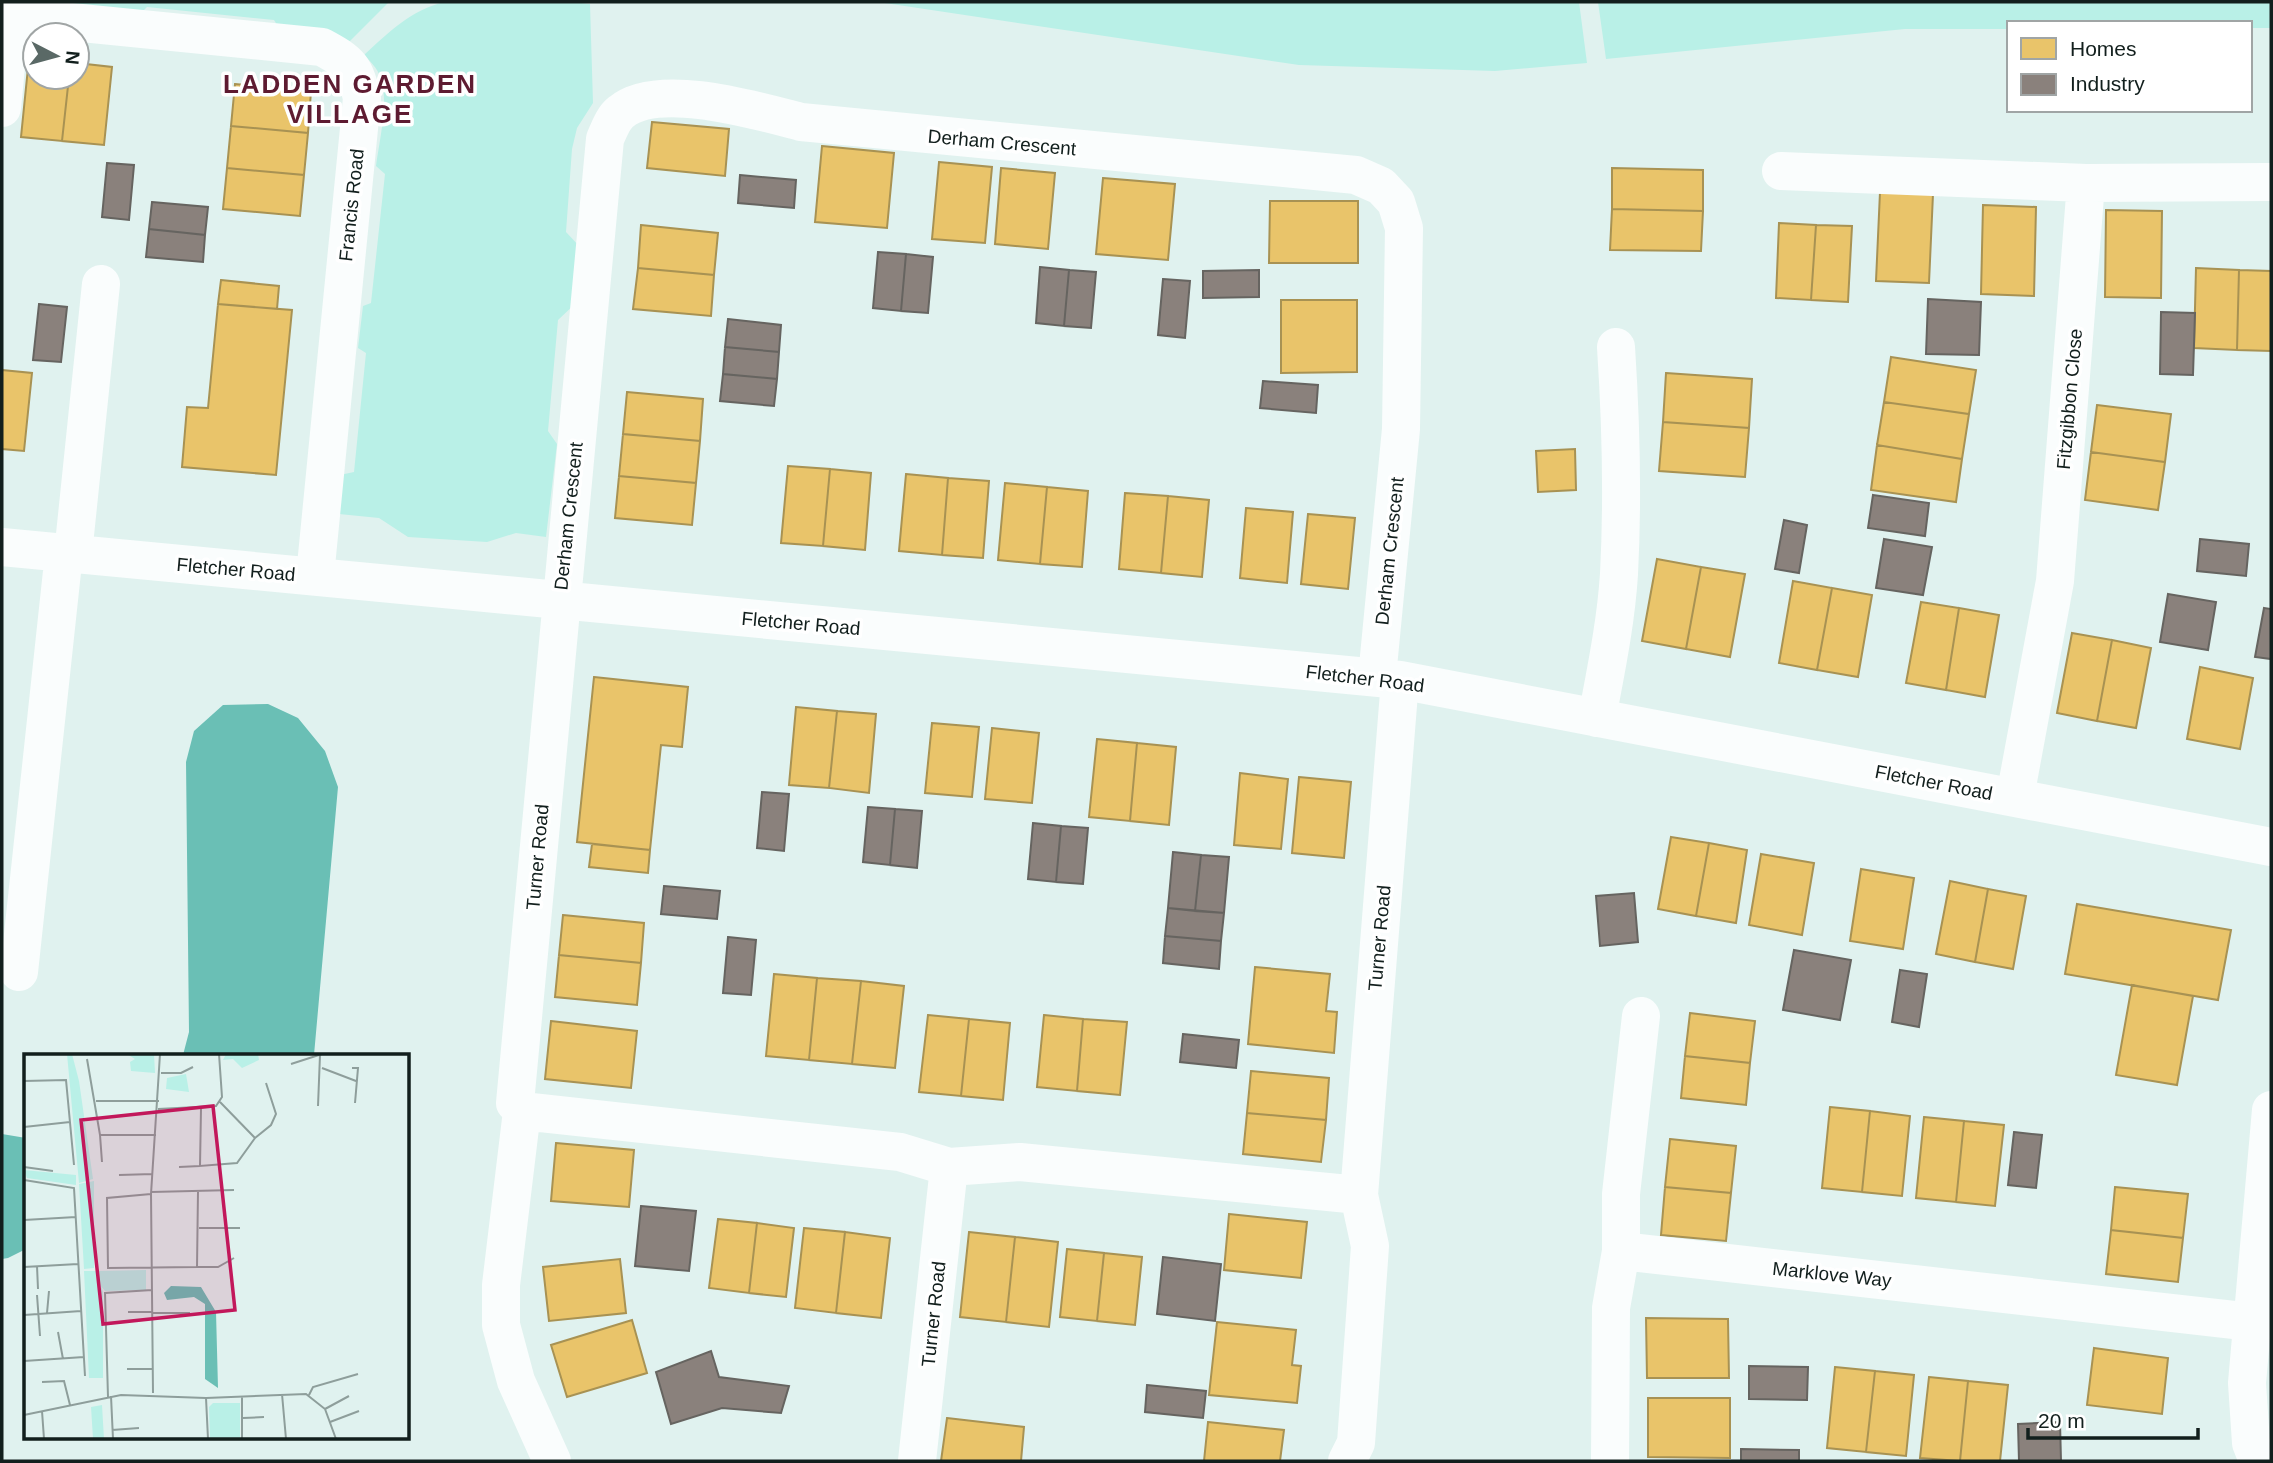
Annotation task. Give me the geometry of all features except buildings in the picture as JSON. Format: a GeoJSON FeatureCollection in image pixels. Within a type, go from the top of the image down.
{"type":"FeatureCollection","features":[{"type":"Feature","properties":{"kind":"street"},"geometry":{"type":"LineString","coordinates":[[2,108],[6,15]]}},
{"type":"Feature","properties":{"kind":"street","name":"Francis Road"},"geometry":{"type":"LineString","coordinates":[[6,15],[322,47],[342,57],[356,74],[362,98],[315,576]]}},
{"type":"Feature","properties":{"kind":"street","name":"Derham Crescent"},"geometry":{"type":"LineString","coordinates":[[560,601],[605,139],[616,117],[624,109],[651,99],[686,98],[750,109],[801,122],[1356,175],[1381,186],[1396,202],[1404,228],[1405,268],[1401,429],[1388,678]]}},
{"type":"Feature","properties":{"kind":"street"},"geometry":{"type":"LineString","coordinates":[[1781,172],[2087,183],[2271,182]]}},
{"type":"Feature","properties":{"kind":"street","name":"Fitzgibbon Close"},"geometry":{"type":"LineString","coordinates":[[2015,797],[2055,581],[2087,183]]}},
{"type":"Feature","properties":{"kind":"street"},"geometry":{"type":"LineString","coordinates":[[19,972],[102,284]]}},
{"type":"Feature","properties":{"kind":"street"},"geometry":{"type":"LineString","coordinates":[[1597,718],[1613,634],[1619,575],[1621,435],[1616,347]]}},
{"type":"Feature","properties":{"kind":"street","name":"Fletcher Road"},"geometry":{"type":"LineString","coordinates":[[2,547],[1388,678],[2271,847]]}},
{"type":"Feature","properties":{"kind":"street","name":"Turner Road"},"geometry":{"type":"LineString","coordinates":[[552,1461],[516,1381],[501,1325],[501,1285],[522,1111],[515,1104],[560,601]]}},
{"type":"Feature","properties":{"kind":"street","name":"Turner Road"},"geometry":{"type":"LineString","coordinates":[[1352,1452],[1370,1246],[1359,1195],[1388,678]]}},
{"type":"Feature","properties":{"kind":"street"},"geometry":{"type":"LineString","coordinates":[[1610,1461],[1611,1308],[1621,1251],[1620,1194],[1641,1016]]}},
{"type":"Feature","properties":{"kind":"street"},"geometry":{"type":"LineString","coordinates":[[522,1111],[900,1152],[949,1167],[1020,1162],[1359,1195]]}},
{"type":"Feature","properties":{"kind":"street"},"geometry":{"type":"LineString","coordinates":[[2258,1461],[2251,1443],[2247,1383],[2271,1111]]}},
{"type":"Feature","properties":{"kind":"street","name":"Turner Road"},"geometry":{"type":"LineString","coordinates":[[917,1461],[949,1167]]}},
{"type":"Feature","properties":{"kind":"street","name":"Marklove Way"},"geometry":{"type":"LineString","coordinates":[[1621,1251],[2252,1322]]}},
{"type":"Feature","properties":{"kind":"green space"},"geometry":{"type":"Polygon","coordinates":[[[10,2],[389,2],[350,41],[279,28],[274,20],[147,7],[140,14],[10,2]]]}},
{"type":"Feature","properties":{"kind":"green space"},"geometry":{"type":"Polygon","coordinates":[[[444,2],[590,4],[593,103],[577,128],[572,149],[566,232],[581,248],[576,303],[558,320],[548,431],[557,444],[546,537],[516,533],[487,542],[408,537],[379,518],[329,513],[335,476],[354,472],[366,353],[358,348],[363,306],[371,303],[385,174],[376,166],[384,113],[384,92],[378,71],[364,55],[411,16],[444,2]]]}},
{"type":"Feature","properties":{"kind":"green space"},"geometry":{"type":"Polygon","coordinates":[[[878,2],[1579,2],[1587,63],[1495,71],[1299,65],[878,2]]]}},
{"type":"Feature","properties":{"kind":"green space"},"geometry":{"type":"Polygon","coordinates":[[[1598,2],[2271,2],[2271,28],[2252,28],[2252,21],[2007,21],[2007,29],[1905,29],[1606,59],[1598,2]]]}},
{"type":"Feature","properties":{"kind":"water"},"geometry":{"type":"Polygon","coordinates":[[[268,704],[298,718],[325,751],[338,787],[314,1054],[183,1054],[189,1032],[186,762],[194,731],[223,705],[268,704]]]}},
{"type":"Feature","properties":{"kind":"water"},"geometry":{"type":"Polygon","coordinates":[[[2,1134],[24,1138],[24,1250],[2,1259],[2,1134]]]}},
{"type":"Feature","properties":{"kind":"district","name":"LADDEN GARDEN VILLAGE"},"geometry":{"type":"Point","coordinates":[350,99]}}]}
